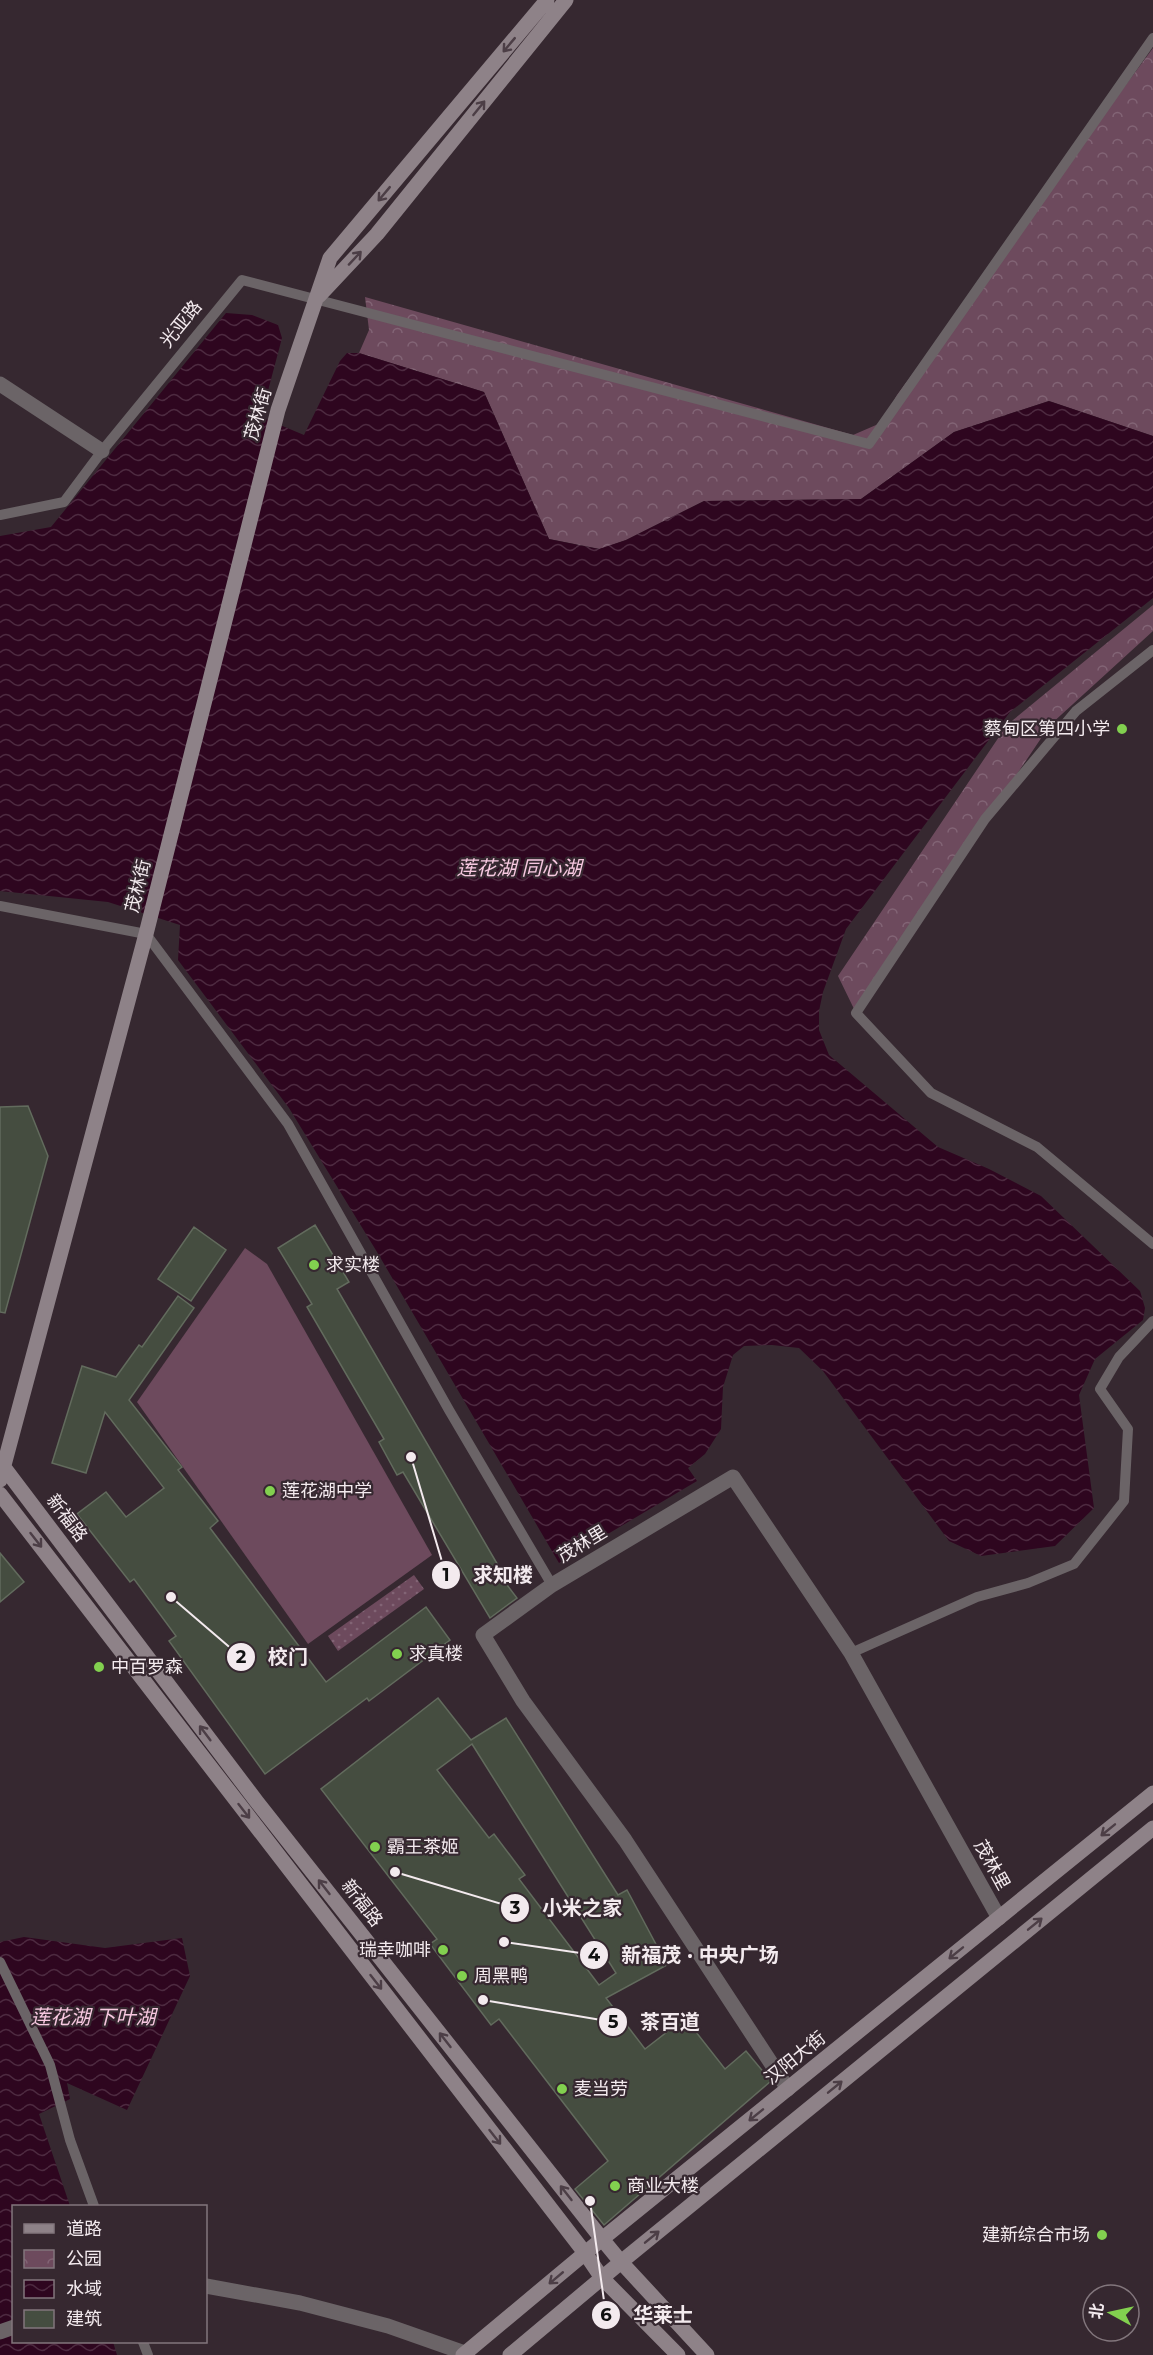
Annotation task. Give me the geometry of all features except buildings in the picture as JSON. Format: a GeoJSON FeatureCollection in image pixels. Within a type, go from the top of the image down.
{"type":"FeatureCollection","features":[{"type":"Feature","properties":{"kind":"street","name":"茂林街"},"geometry":{"type":"LineString","coordinates":[[1,1470],[146,934],[278,411],[330,258],[547,0]]}},
{"type":"Feature","properties":{"kind":"street","name":"茂林街"},"geometry":{"type":"LineString","coordinates":[[315,301],[376,234],[566,0]]}},
{"type":"Feature","properties":{"kind":"street"},"geometry":{"type":"LineString","coordinates":[[0,384],[102,451]]}},
{"type":"Feature","properties":{"kind":"street","name":"新福路"},"geometry":{"type":"LineString","coordinates":[[1,1470],[257,1802],[602,2239],[707,2355]]}},
{"type":"Feature","properties":{"kind":"street","name":"茂林里"},"geometry":{"type":"LineString","coordinates":[[788,2089],[625,1840],[523,1701],[483,1635],[552,1585],[733,1477],[851,1653],[999,1918]]}},
{"type":"Feature","properties":{"kind":"street","name":"新福路"},"geometry":{"type":"LineString","coordinates":[[0,1494],[602,2278],[678,2355]]}},
{"type":"Feature","properties":{"kind":"street","name":"汉阳大街"},"geometry":{"type":"LineString","coordinates":[[464,2354],[602,2239],[1153,1793]]}},
{"type":"Feature","properties":{"kind":"street"},"geometry":{"type":"LineString","coordinates":[[510,2355],[1153,1828]]}},
{"type":"Feature","properties":{"kind":"street"},"geometry":{"type":"LineString","coordinates":[[207,2286],[300,2303],[388,2326],[464,2354]]}},
{"type":"Feature","properties":{"kind":"lane"},"geometry":{"type":"LineString","coordinates":[[315,301],[869,444],[1153,38]]}},
{"type":"Feature","properties":{"kind":"lane","name":"光亚路"},"geometry":{"type":"LineString","coordinates":[[0,515],[64,502],[102,451],[242,280],[315,301]]}},
{"type":"Feature","properties":{"kind":"lane"},"geometry":{"type":"LineString","coordinates":[[1153,650],[1076,711],[985,819],[856,1013],[931,1093],[1037,1147],[1153,1244]]}},
{"type":"Feature","properties":{"kind":"lane"},"geometry":{"type":"LineString","coordinates":[[0,906],[146,934],[288,1124],[449,1410],[552,1585]]}},
{"type":"Feature","properties":{"kind":"lane"},"geometry":{"type":"LineString","coordinates":[[851,1653],[978,1597],[1028,1583],[1074,1564],[1124,1501],[1128,1429],[1100,1389],[1119,1357],[1153,1321]]}},
{"type":"Feature","properties":{"kind":"lane"},"geometry":{"type":"LineString","coordinates":[[0,1962],[50,2065],[70,2140],[94,2205]]}},
{"type":"Feature","properties":{"kind":"green space"},"geometry":{"type":"Polygon","coordinates":[[[1153,48],[1153,436],[1049,401],[954,432],[861,499],[704,501],[626,540],[600,549],[549,539],[484,392],[359,353],[369,330],[365,297],[853,435],[883,422],[897,395],[1153,48]]]}},
{"type":"Feature","properties":{"kind":"green space"},"geometry":{"type":"Polygon","coordinates":[[[1153,605],[1153,631],[1050,725],[856,1013],[838,976],[1007,725],[1153,605]]]}},
{"type":"Feature","properties":{"kind":"green space"},"geometry":{"type":"Polygon","coordinates":[[[245,1248],[267,1264],[432,1555],[308,1644],[137,1402],[245,1248]]]}},
{"type":"Feature","properties":{"kind":"green space"},"geometry":{"type":"Polygon","coordinates":[[[414,1575],[424,1589],[338,1651],[328,1636],[414,1575]]]}},
{"type":"Feature","properties":{"kind":"water","name":"莲花湖 同心湖"},"geometry":{"type":"Polygon","coordinates":[[[226,313],[252,315],[278,325],[282,338],[261,417],[304,435],[340,361],[347,353],[359,353],[484,392],[549,539],[599,549],[626,540],[704,501],[861,499],[954,432],[1049,401],[1153,436],[1153,598],[1010,712],[846,929],[823,992],[819,1011],[819,1030],[829,1055],[938,1147],[989,1169],[1041,1196],[1140,1291],[1145,1308],[1143,1320],[1095,1359],[1079,1395],[1094,1508],[1055,1546],[981,1556],[949,1541],[823,1371],[799,1348],[772,1345],[744,1346],[733,1355],[723,1387],[721,1429],[705,1454],[688,1468],[697,1481],[559,1563],[377,1252],[289,1108],[178,960],[180,925],[108,902],[0,891],[0,536],[51,527],[226,313]]]}},
{"type":"Feature","properties":{"kind":"water","name":"莲花湖 下叶湖"},"geometry":{"type":"Polygon","coordinates":[[[24,1937],[105,1948],[182,1938],[190,1976],[127,2110],[67,2083],[70,2099],[39,2114],[70,2205],[12,2205],[12,2343],[113,2343],[117,2355],[0,2355],[0,1942],[24,1937]]]}},
{"type":"Feature","properties":{"kind":"place","name":"蔡甸区第四小学"},"geometry":{"type":"Point","coordinates":[1122,729]}},
{"type":"Feature","properties":{"kind":"place","name":"求实楼"},"geometry":{"type":"Point","coordinates":[314,1265]}},
{"type":"Feature","properties":{"kind":"place","name":"求知楼"},"geometry":{"type":"Point","coordinates":[411,1457]}},
{"type":"Feature","properties":{"kind":"place","name":"莲花湖中学"},"geometry":{"type":"Point","coordinates":[270,1491]}},
{"type":"Feature","properties":{"kind":"place","name":"校门"},"geometry":{"type":"Point","coordinates":[171,1597]}},
{"type":"Feature","properties":{"kind":"place","name":"求真楼"},"geometry":{"type":"Point","coordinates":[397,1654]}},
{"type":"Feature","properties":{"kind":"place","name":"中百罗森"},"geometry":{"type":"Point","coordinates":[99,1667]}},
{"type":"Feature","properties":{"kind":"place","name":"霸王茶姬"},"geometry":{"type":"Point","coordinates":[375,1847]}},
{"type":"Feature","properties":{"kind":"place","name":"小米之家"},"geometry":{"type":"Point","coordinates":[395,1872]}},
{"type":"Feature","properties":{"kind":"place","name":"新福茂 · 中央广场"},"geometry":{"type":"Point","coordinates":[504,1942]}},
{"type":"Feature","properties":{"kind":"place","name":"瑞幸咖啡"},"geometry":{"type":"Point","coordinates":[443,1950]}},
{"type":"Feature","properties":{"kind":"place","name":"周黑鸭"},"geometry":{"type":"Point","coordinates":[462,1976]}},
{"type":"Feature","properties":{"kind":"place","name":"茶百道"},"geometry":{"type":"Point","coordinates":[483,2000]}},
{"type":"Feature","properties":{"kind":"place","name":"麦当劳"},"geometry":{"type":"Point","coordinates":[562,2089]}},
{"type":"Feature","properties":{"kind":"place","name":"商业大楼"},"geometry":{"type":"Point","coordinates":[615,2186]}},
{"type":"Feature","properties":{"kind":"place","name":"华莱士"},"geometry":{"type":"Point","coordinates":[590,2201]}},
{"type":"Feature","properties":{"kind":"place","name":"建新综合市场"},"geometry":{"type":"Point","coordinates":[1102,2235]}}]}
